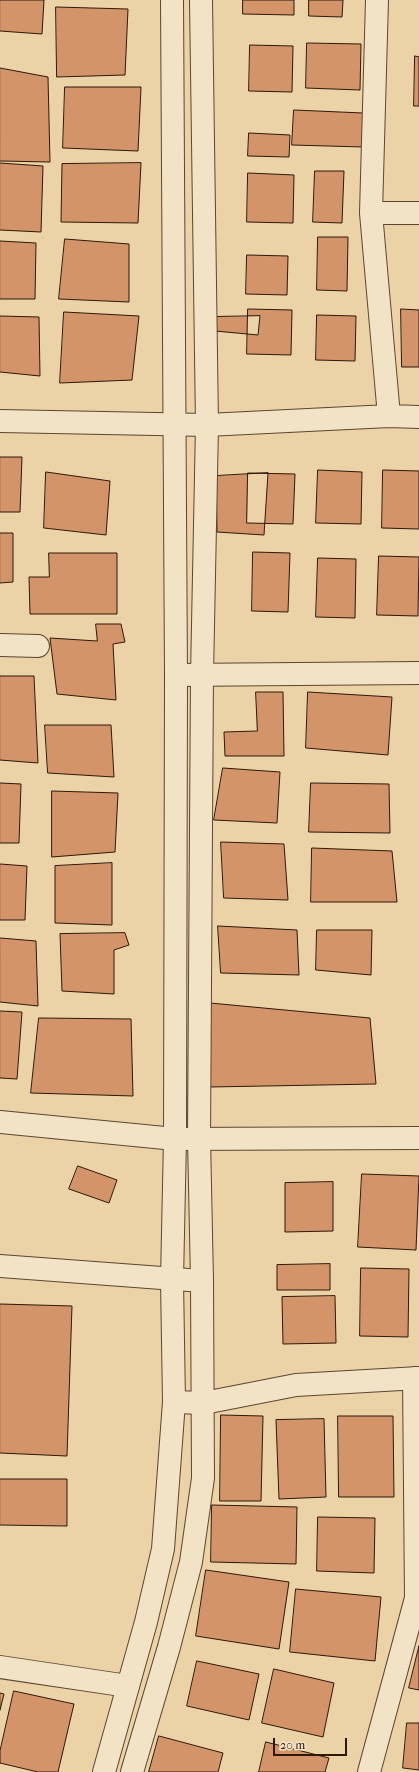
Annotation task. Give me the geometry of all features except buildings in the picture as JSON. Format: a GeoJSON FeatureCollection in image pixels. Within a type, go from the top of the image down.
{"type":"FeatureCollection","features":[{"type":"Feature","properties":{"kind":"street"},"geometry":{"type":"LineString","coordinates":[[104,1772],[146,1622],[163,1549],[174,1402],[172,1280],[175,1139],[176,675],[172,0]]}},
{"type":"Feature","properties":{"kind":"street"},"geometry":{"type":"LineString","coordinates":[[132,1772],[169,1647],[191,1562],[203,1478],[204,1403],[198,1138],[202,675],[207,425],[201,0]]}},
{"type":"Feature","properties":{"kind":"street"},"geometry":{"type":"LineString","coordinates":[[377,0],[371,213],[389,416]]}},
{"type":"Feature","properties":{"kind":"street"},"geometry":{"type":"LineString","coordinates":[[371,213],[419,213]]}},
{"type":"Feature","properties":{"kind":"street"},"geometry":{"type":"LineString","coordinates":[[0,420],[207,425],[389,416],[419,417]]}},
{"type":"Feature","properties":{"kind":"street"},"geometry":{"type":"LineString","coordinates":[[0,645],[38,646]]}},
{"type":"Feature","properties":{"kind":"street"},"geometry":{"type":"LineString","coordinates":[[176,675],[419,673]]}},
{"type":"Feature","properties":{"kind":"street"},"geometry":{"type":"LineString","coordinates":[[0,1122],[175,1139],[419,1138]]}},
{"type":"Feature","properties":{"kind":"street"},"geometry":{"type":"LineString","coordinates":[[0,1266],[172,1280],[202,1281]]}},
{"type":"Feature","properties":{"kind":"street"},"geometry":{"type":"LineString","coordinates":[[174,1402],[204,1403],[296,1385],[416,1378],[417,1599],[369,1772]]}},
{"type":"Feature","properties":{"kind":"street"},"geometry":{"type":"LineString","coordinates":[[0,1667],[128,1686]]}}]}
